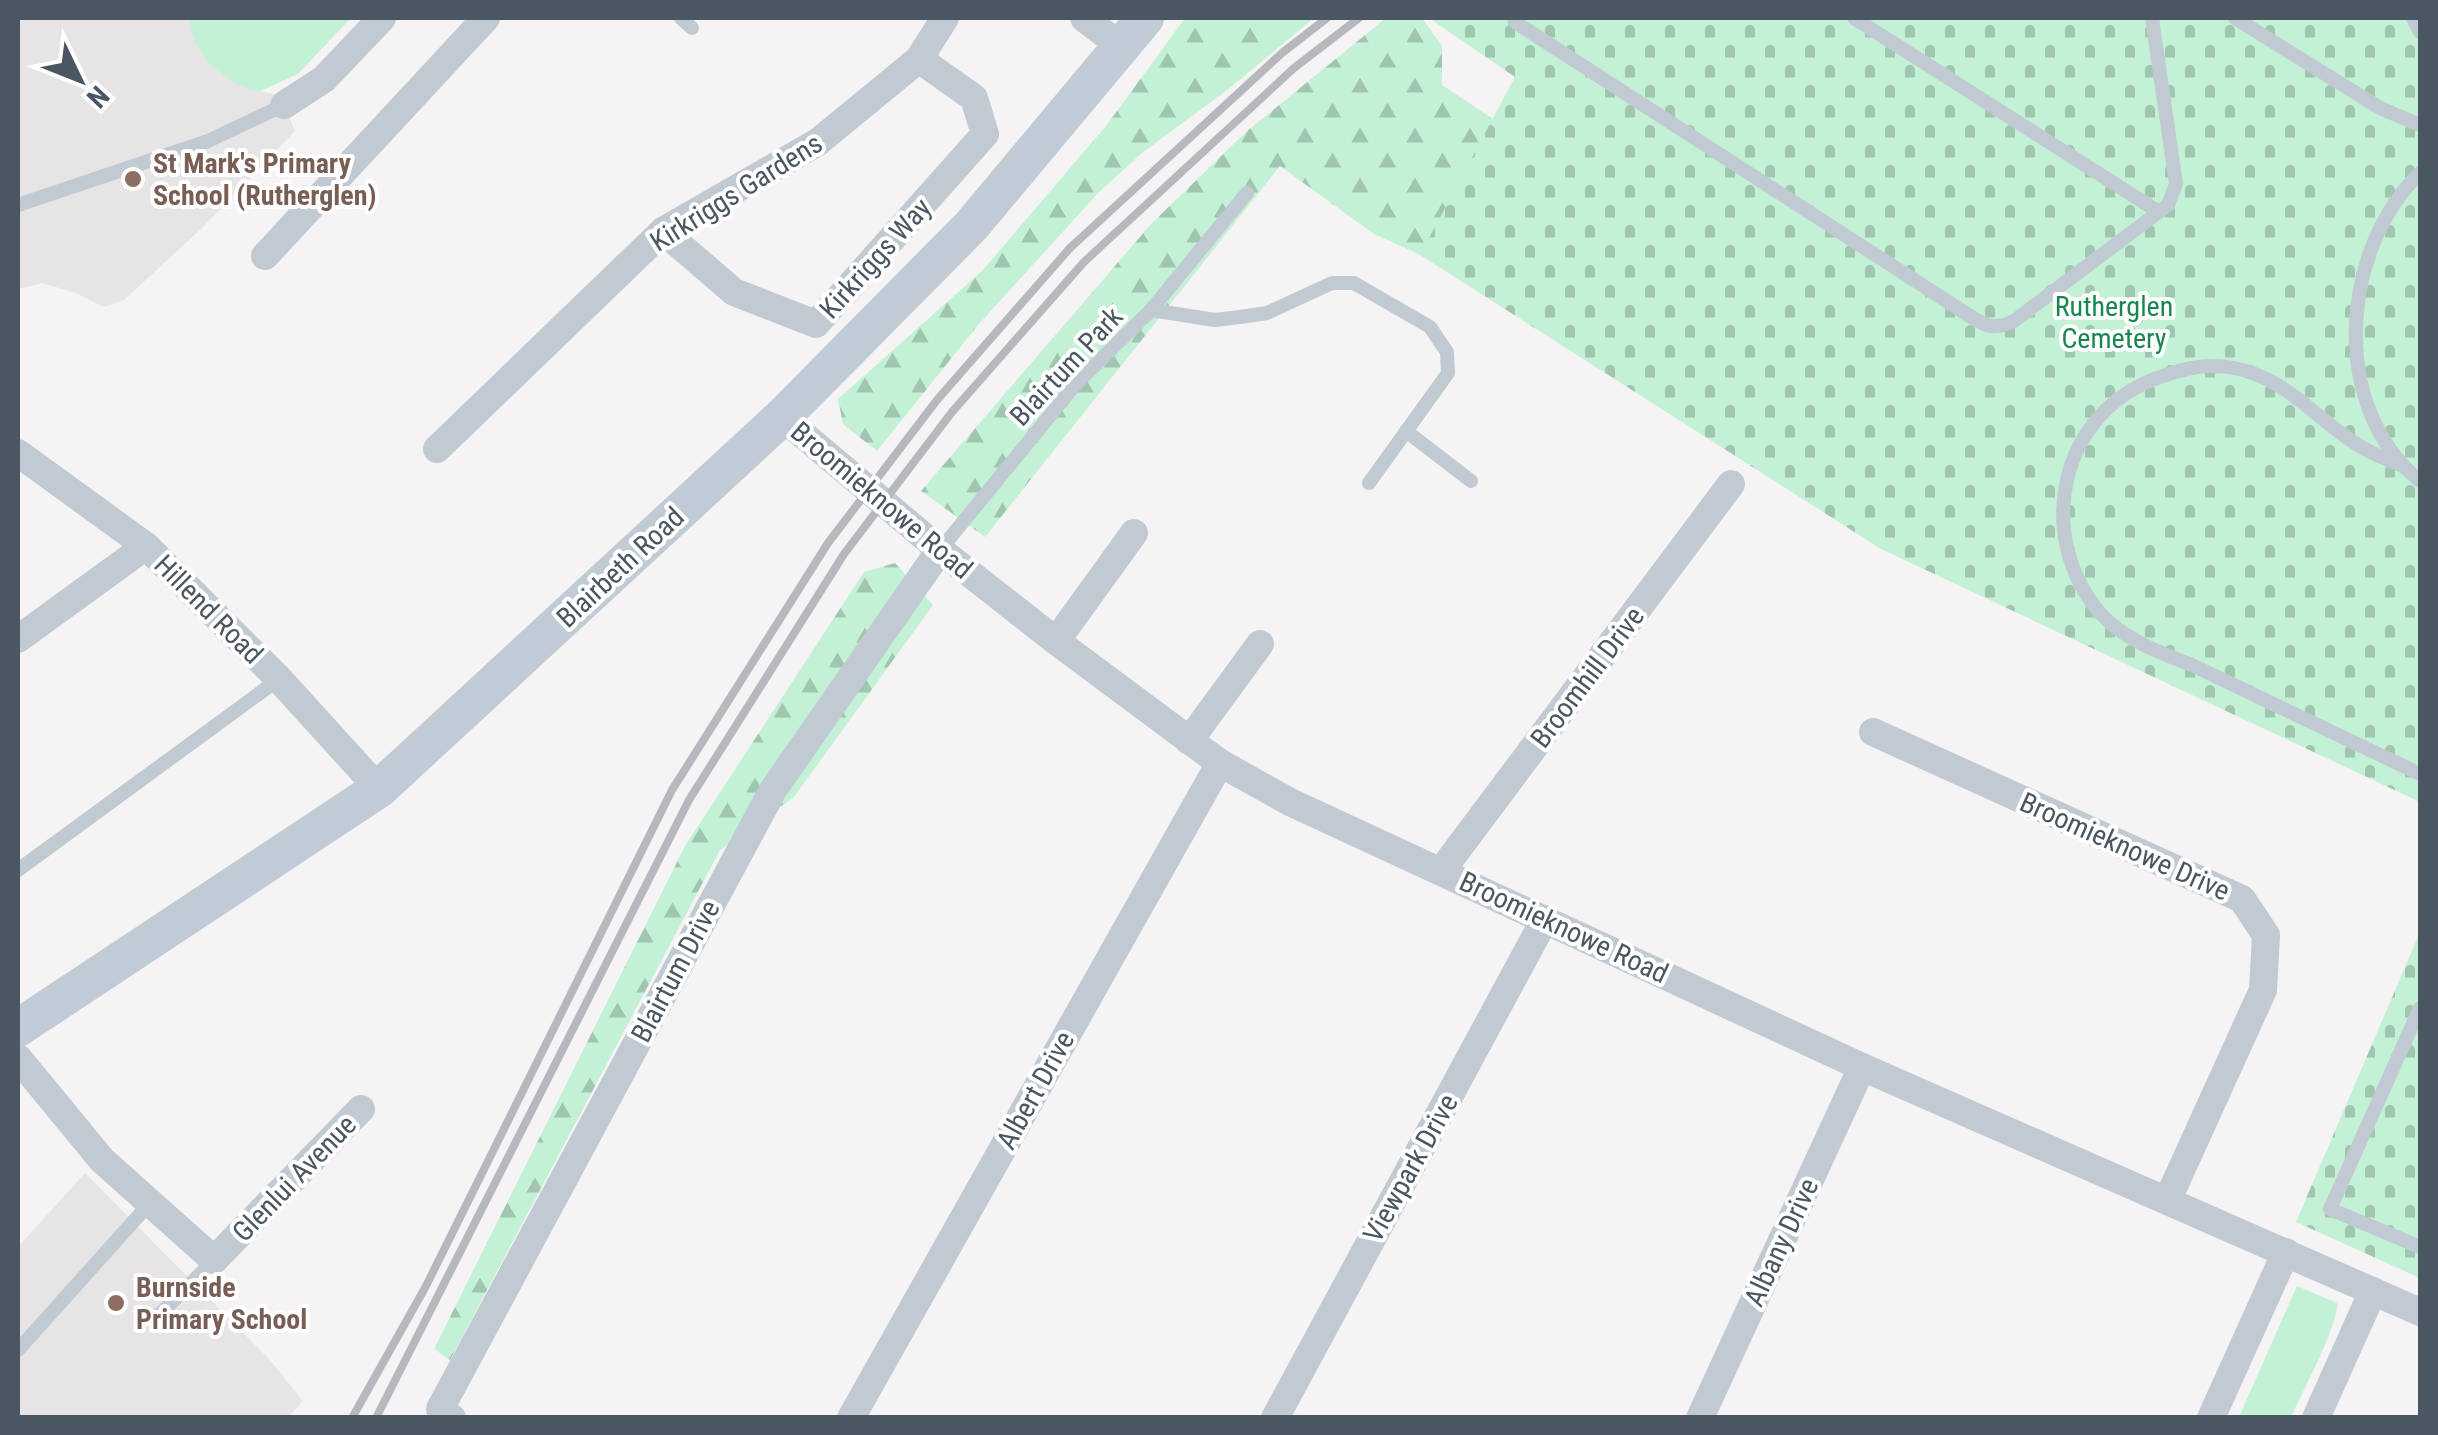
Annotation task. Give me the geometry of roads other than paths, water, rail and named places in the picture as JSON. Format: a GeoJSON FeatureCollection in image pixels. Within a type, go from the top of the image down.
{"type":"FeatureCollection","features":[{"type":"Feature","properties":{"kind":"main road","name":"Blairbeth Road"},"geometry":{"type":"LineString","coordinates":[[18,1028],[378,789],[782,417],[972,226],[1134,32]]}},
{"type":"Feature","properties":{"kind":"street"},"geometry":{"type":"LineString","coordinates":[[284,105],[324,79],[382,18]]}},
{"type":"Feature","properties":{"kind":"street"},"geometry":{"type":"LineString","coordinates":[[265,256],[486,18]]}},
{"type":"Feature","properties":{"kind":"street","name":"Kirkriggs Gardens"},"geometry":{"type":"LineString","coordinates":[[437,449],[663,231],[818,142],[919,59],[945,18]]}},
{"type":"Feature","properties":{"kind":"street"},"geometry":{"type":"LineString","coordinates":[[1084,18],[1134,32]]}},
{"type":"Feature","properties":{"kind":"street","name":"Kirkriggs Way"},"geometry":{"type":"LineString","coordinates":[[663,231],[734,292],[816,324],[984,134],[974,98],[919,59]]}},
{"type":"Feature","properties":{"kind":"street","name":"Broomieknowe Road"},"geometry":{"type":"LineString","coordinates":[[782,417],[1056,642],[1220,764],[1290,802],[1862,1067],[2420,1312]]}},
{"type":"Feature","properties":{"kind":"street","name":"Hillend Road"},"geometry":{"type":"LineString","coordinates":[[18,453],[146,546],[279,679],[378,789]]}},
{"type":"Feature","properties":{"kind":"street","name":"Broomhill Drive"},"geometry":{"type":"LineString","coordinates":[[1442,870],[1731,484]]}},
{"type":"Feature","properties":{"kind":"street"},"geometry":{"type":"LineString","coordinates":[[1056,642],[1134,533]]}},
{"type":"Feature","properties":{"kind":"street"},"geometry":{"type":"LineString","coordinates":[[18,639],[146,546]]}},
{"type":"Feature","properties":{"kind":"street","name":"Blairtum Drive"},"geometry":{"type":"LineString","coordinates":[[446,1414],[772,790],[940,550]]}},
{"type":"Feature","properties":{"kind":"street"},"geometry":{"type":"LineString","coordinates":[[1189,740],[1260,644]]}},
{"type":"Feature","properties":{"kind":"street","name":"Broomieknowe Drive"},"geometry":{"type":"LineString","coordinates":[[1873,732],[2242,899],[2266,934],[2263,990],[2168,1199]]}},
{"type":"Feature","properties":{"kind":"street","name":"Albert Drive"},"geometry":{"type":"LineString","coordinates":[[851,1418],[1220,764]]}},
{"type":"Feature","properties":{"kind":"street","name":"Viewpark Drive"},"geometry":{"type":"LineString","coordinates":[[1275,1418],[1545,920]]}},
{"type":"Feature","properties":{"kind":"street","name":"Glenlui Avenue"},"geometry":{"type":"LineString","coordinates":[[18,1058],[102,1160],[214,1260],[361,1109]]}},
{"type":"Feature","properties":{"kind":"street","name":"Albany Drive"},"geometry":{"type":"LineString","coordinates":[[1700,1418],[1862,1067]]}},
{"type":"Feature","properties":{"kind":"street"},"geometry":{"type":"LineString","coordinates":[[2212,1418],[2286,1252]]}},
{"type":"Feature","properties":{"kind":"street"},"geometry":{"type":"LineString","coordinates":[[2316,1418],[2373,1291]]}},
{"type":"Feature","properties":{"kind":"lane"},"geometry":{"type":"LineString","coordinates":[[1514,18],[1986,327],[2000,328],[2159,212],[2174,196],[2176,184],[2152,18]]}},
{"type":"Feature","properties":{"kind":"lane"},"geometry":{"type":"LineString","coordinates":[[1854,18],[2159,212]]}},
{"type":"Feature","properties":{"kind":"lane"},"geometry":{"type":"LineString","coordinates":[[2235,18],[2380,108],[2420,125]]}},
{"type":"Feature","properties":{"kind":"lane"},"geometry":{"type":"LineString","coordinates":[[2412,18],[2420,32]]}},
{"type":"Feature","properties":{"kind":"lane"},"geometry":{"type":"LineString","coordinates":[[18,204],[208,141],[284,105]]}},
{"type":"Feature","properties":{"kind":"lane"},"geometry":{"type":"LineString","coordinates":[[2420,173],[2382,226],[2365,269],[2356,316],[2363,385],[2377,426],[2403,466],[2420,481]]}},
{"type":"Feature","properties":{"kind":"lane"},"geometry":{"type":"LineString","coordinates":[[1152,310],[1247,193]]}},
{"type":"Feature","properties":{"kind":"lane","name":"Blairtum Park"},"geometry":{"type":"LineString","coordinates":[[940,550],[1076,385],[1152,310],[1215,320],[1240,318],[1267,313],[1332,282],[1354,282],[1430,327],[1447,352],[1448,373],[1369,482]]}},
{"type":"Feature","properties":{"kind":"lane"},"geometry":{"type":"LineString","coordinates":[[2403,466],[2356,444],[2285,387],[2262,376],[2207,365],[2149,380],[2106,409],[2074,452],[2062,507],[2072,564],[2084,591],[2102,616],[2155,651],[2210,673],[2420,774]]}},
{"type":"Feature","properties":{"kind":"lane"},"geometry":{"type":"LineString","coordinates":[[1406,431],[1472,481]]}},
{"type":"Feature","properties":{"kind":"lane"},"geometry":{"type":"LineString","coordinates":[[18,870],[279,679]]}},
{"type":"Feature","properties":{"kind":"lane"},"geometry":{"type":"LineString","coordinates":[[2420,1008],[2330,1209],[2420,1246]]}},
{"type":"Feature","properties":{"kind":"lane"},"geometry":{"type":"LineString","coordinates":[[18,1350],[150,1202]]}},
{"type":"Feature","properties":{"kind":"lane"},"geometry":{"type":"LineString","coordinates":[[159,1315],[214,1260]]}},
{"type":"Feature","properties":{"kind":"railway"},"geometry":{"type":"LineString","coordinates":[[352,1418],[426,1286],[672,790],[828,543],[937,400],[1070,248],[1282,53],[1327,18]]}},
{"type":"Feature","properties":{"kind":"railway"},"geometry":{"type":"LineString","coordinates":[[376,1418],[689,800],[844,554],[952,412],[1084,262],[1294,68],[1359,18]]}},
{"type":"Feature","properties":{"kind":"place","name":"St Mark's Primary School (Rutherglen)"},"geometry":{"type":"Point","coordinates":[133,179]}},
{"type":"Feature","properties":{"kind":"place","name":"Burnside Primary School"},"geometry":{"type":"Point","coordinates":[116,1303]}},
{"type":"Feature","properties":{"kind":"park label","name":"Rutherglen Cemetery"},"geometry":{"type":"Point","coordinates":[2114,322]}}]}
